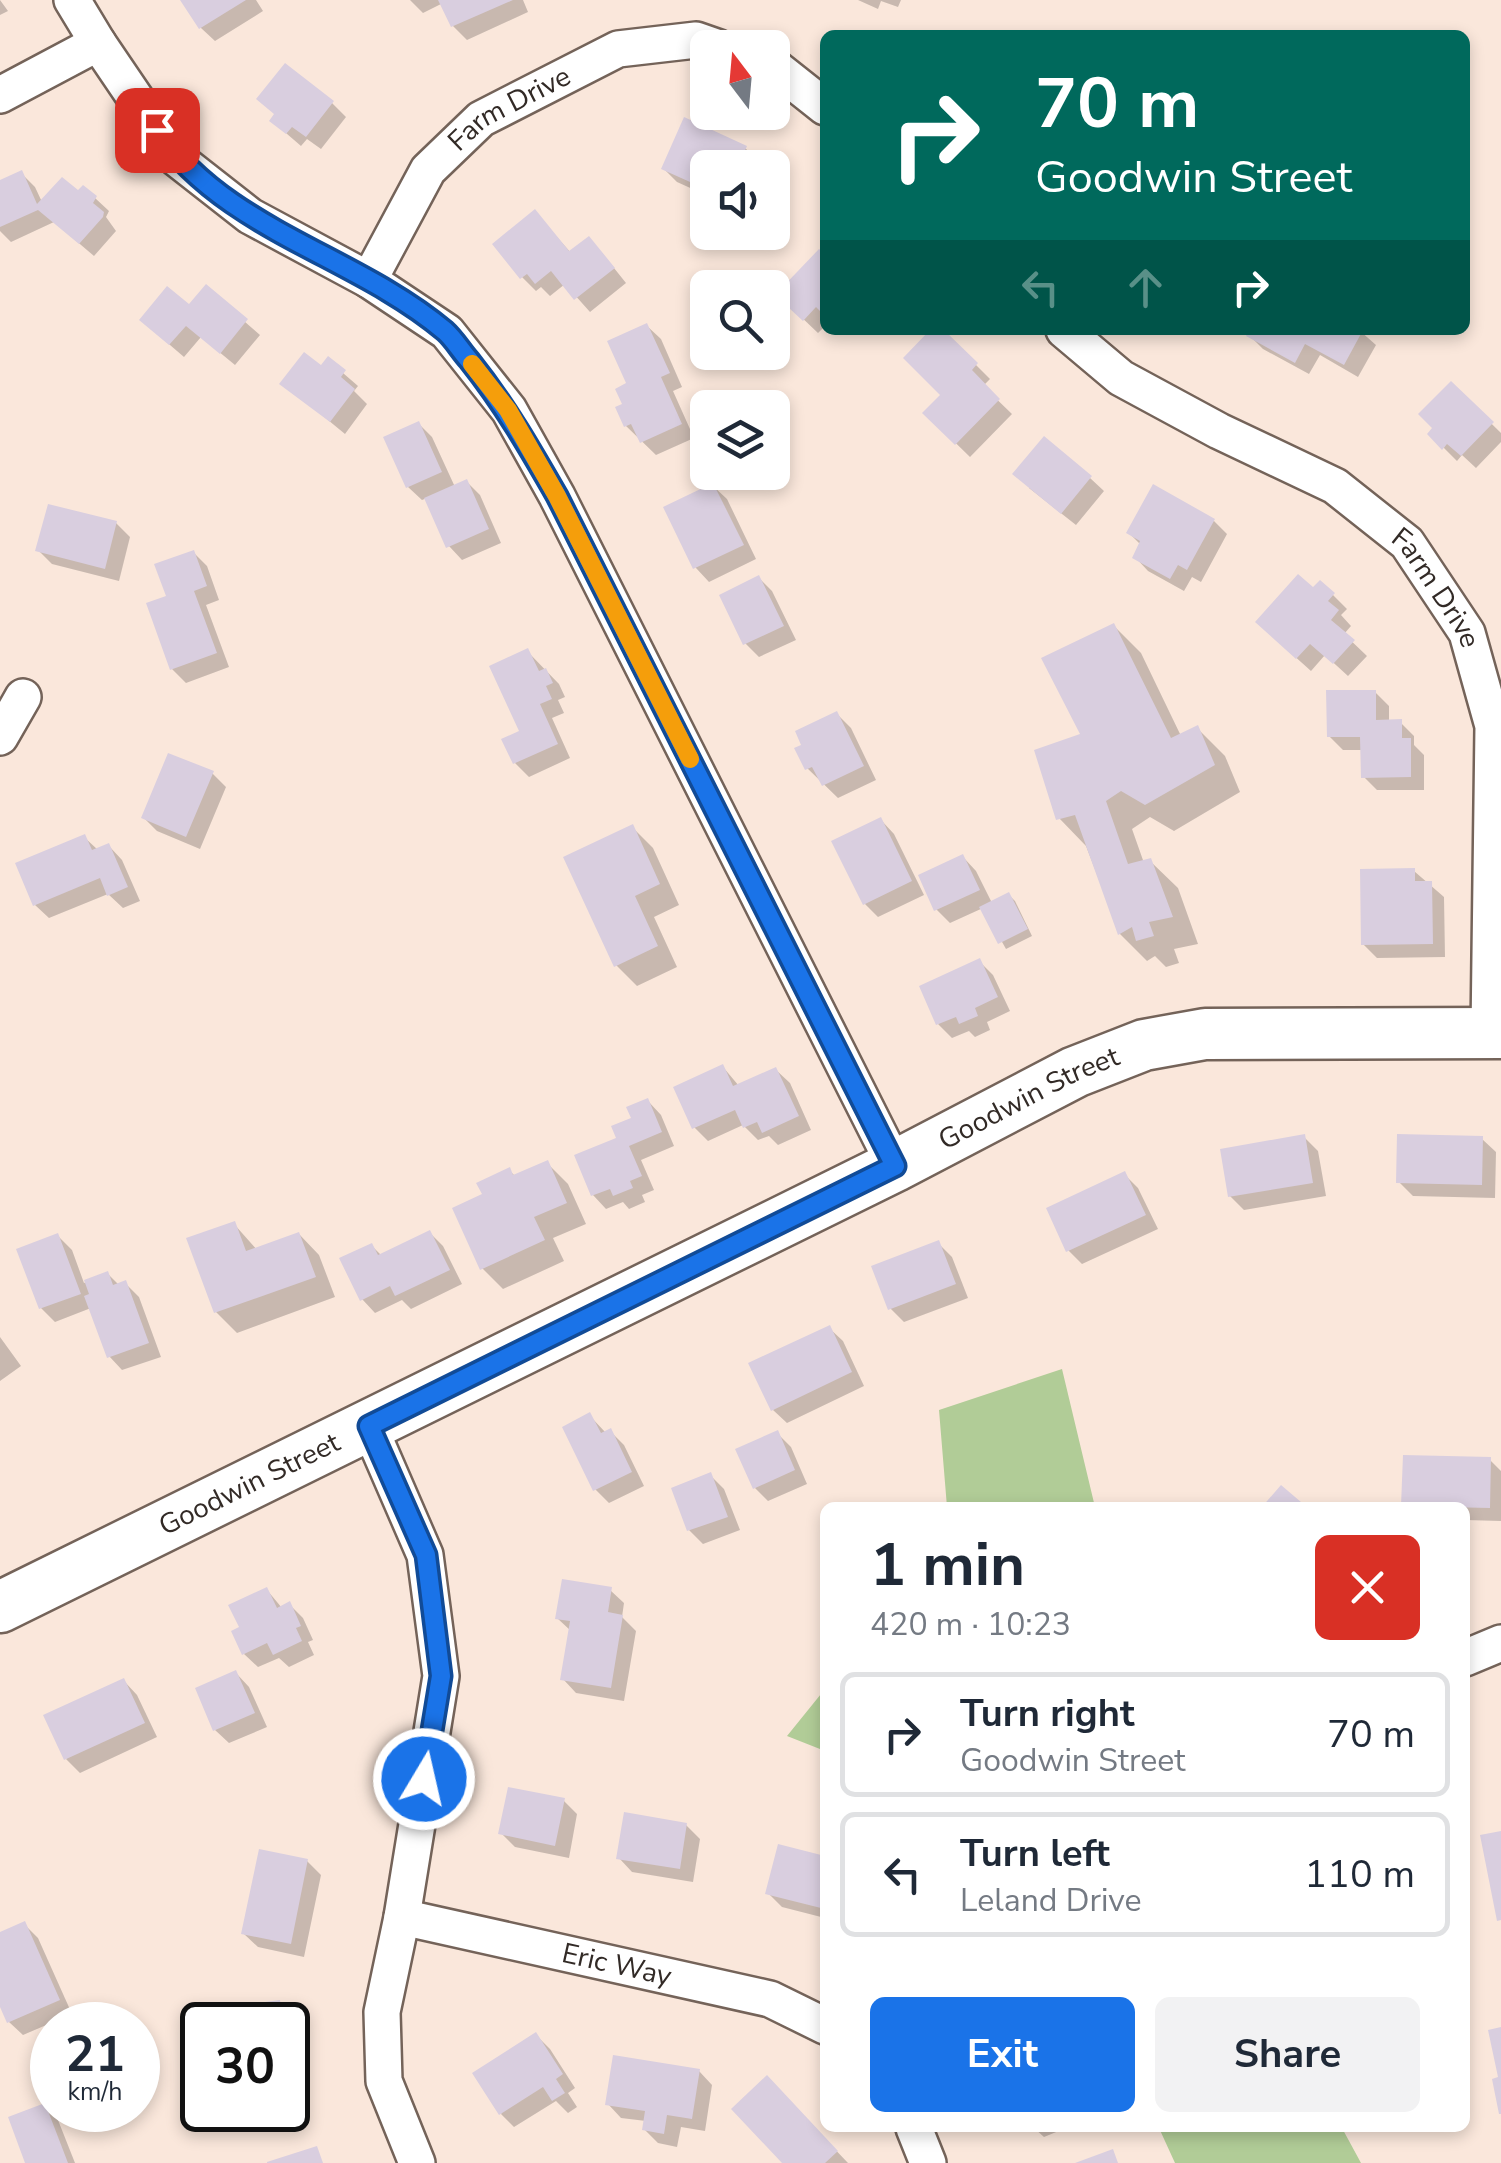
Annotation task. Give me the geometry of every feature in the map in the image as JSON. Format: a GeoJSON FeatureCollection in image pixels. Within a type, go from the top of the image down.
{"type":"FeatureCollection","features":[{"type":"Feature","properties":{"kind":"street"},"geometry":{"type":"LineString","coordinates":[[72,0],[176,158],[250,216],[369,280],[446,332],[508,410],[557,496],[895,1166]]}},
{"type":"Feature","properties":{"kind":"street","name":"Farm Drive"},"geometry":{"type":"LineString","coordinates":[[369,280],[428,170],[481,119],[618,49],[690,41]]}},
{"type":"Feature","properties":{"kind":"street"},"geometry":{"type":"LineString","coordinates":[[0,95],[98,43]]}},
{"type":"Feature","properties":{"kind":"street"},"geometry":{"type":"LineString","coordinates":[[790,79],[820,103]]}},
{"type":"Feature","properties":{"kind":"street","name":"Farm Drive"},"geometry":{"type":"LineString","coordinates":[[1070,335],[1121,378],[1334,486],[1407,542],[1467,633],[1492,726],[1495,1033]]}},
{"type":"Feature","properties":{"kind":"street"},"geometry":{"type":"LineString","coordinates":[[0,737],[23,697]]}},
{"type":"Feature","properties":{"kind":"street","name":"Goodwin Street"},"geometry":{"type":"LineString","coordinates":[[0,1607],[895,1166],[1074,1072],[1144,1045],[1205,1034],[1495,1033]]}},
{"type":"Feature","properties":{"kind":"street"},"geometry":{"type":"LineString","coordinates":[[369,1426],[426,1555],[441,1676],[402,1918],[382,2012],[384,2082],[416,2163]]}},
{"type":"Feature","properties":{"kind":"street"},"geometry":{"type":"LineString","coordinates":[[1470,1656],[1501,1643]]}},
{"type":"Feature","properties":{"kind":"street","name":"Eric Way"},"geometry":{"type":"LineString","coordinates":[[402,1918],[770,1998],[820,2023]]}},
{"type":"Feature","properties":{"kind":"street"},"geometry":{"type":"LineString","coordinates":[[916,2132],[928,2163]]}},
{"type":"Feature","properties":{"kind":"green space"},"geometry":{"type":"Polygon","coordinates":[[[1062,1369],[1094,1502],[947,1502],[939,1410],[1062,1369]]]}},
{"type":"Feature","properties":{"kind":"green space"},"geometry":{"type":"Polygon","coordinates":[[[820,1695],[820,1749],[787,1736],[820,1695]]]}},
{"type":"Feature","properties":{"kind":"green space"},"geometry":{"type":"Polygon","coordinates":[[[1161,2132],[1344,2132],[1361,2163],[1175,2163],[1161,2132]]]}},
{"type":"Feature","properties":{"kind":"building"},"geometry":{"type":"Polygon","coordinates":[[[180,0],[246,0],[199,29],[180,0]]]}},
{"type":"Feature","properties":{"kind":"building"},"geometry":{"type":"Polygon","coordinates":[[[438,0],[513,0],[451,27],[438,0]]]}},
{"type":"Feature","properties":{"kind":"building"},"geometry":{"type":"Polygon","coordinates":[[[285,63],[334,101],[306,137],[292,127],[286,134],[269,121],[274,114],[256,99],[285,63]]]}},
{"type":"Feature","properties":{"kind":"building"},"geometry":{"type":"Polygon","coordinates":[[[684,117],[690,120],[690,130],[712,130],[747,146],[745,150],[690,150],[690,182],[661,169],[684,117]]]}},
{"type":"Feature","properties":{"kind":"building"},"geometry":{"type":"Polygon","coordinates":[[[22,170],[37,204],[62,177],[78,190],[83,185],[97,196],[93,203],[104,212],[103,217],[79,244],[38,210],[0,227],[0,180],[22,170]]]}},
{"type":"Feature","properties":{"kind":"building"},"geometry":{"type":"Polygon","coordinates":[[[535,209],[569,251],[589,236],[615,268],[574,300],[551,271],[535,284],[527,274],[520,279],[492,244],[535,209]]]}},
{"type":"Feature","properties":{"kind":"building"},"geometry":{"type":"Polygon","coordinates":[[[819,249],[820,311],[816,307],[803,321],[790,309],[790,279],[819,249]]]}},
{"type":"Feature","properties":{"kind":"building"},"geometry":{"type":"Polygon","coordinates":[[[206,284],[248,319],[220,354],[186,326],[169,345],[139,320],[167,286],[189,304],[206,284]]]}},
{"type":"Feature","properties":{"kind":"building"},"geometry":{"type":"Polygon","coordinates":[[[647,323],[670,373],[661,377],[682,424],[640,443],[631,424],[624,427],[615,407],[622,404],[615,389],[626,383],[607,341],[647,323]]]}},
{"type":"Feature","properties":{"kind":"building"},"geometry":{"type":"Polygon","coordinates":[[[925,335],[949,335],[978,363],[972,370],[1000,399],[955,445],[922,413],[940,395],[903,358],[925,335]]]}},
{"type":"Feature","properties":{"kind":"building"},"geometry":{"type":"Polygon","coordinates":[[[1360,335],[1344,365],[1305,344],[1295,363],[1246,336],[1360,335]]]}},
{"type":"Feature","properties":{"kind":"building"},"geometry":{"type":"Polygon","coordinates":[[[304,352],[321,365],[328,356],[346,370],[341,377],[355,389],[330,422],[279,384],[304,352]]]}},
{"type":"Feature","properties":{"kind":"building"},"geometry":{"type":"Polygon","coordinates":[[[1451,381],[1494,422],[1461,456],[1447,444],[1442,450],[1427,434],[1432,428],[1418,414],[1451,381]]]}},
{"type":"Feature","properties":{"kind":"building"},"geometry":{"type":"Polygon","coordinates":[[[419,421],[442,472],[406,488],[383,437],[419,421]]]}},
{"type":"Feature","properties":{"kind":"building"},"geometry":{"type":"Polygon","coordinates":[[[1044,436],[1092,476],[1061,514],[1012,474],[1044,436]]]}},
{"type":"Feature","properties":{"kind":"building"},"geometry":{"type":"Polygon","coordinates":[[[467,479],[489,529],[446,548],[424,498],[467,479]]]}},
{"type":"Feature","properties":{"kind":"building"},"geometry":{"type":"Polygon","coordinates":[[[1153,484],[1215,519],[1187,570],[1178,565],[1170,579],[1132,558],[1140,541],[1126,533],[1153,484]]]}},
{"type":"Feature","properties":{"kind":"building"},"geometry":{"type":"Polygon","coordinates":[[[698,490],[716,490],[744,545],[693,569],[663,507],[698,490]]]}},
{"type":"Feature","properties":{"kind":"building"},"geometry":{"type":"Polygon","coordinates":[[[48,504],[117,521],[105,569],[35,551],[48,504]]]}},
{"type":"Feature","properties":{"kind":"building"},"geometry":{"type":"Polygon","coordinates":[[[194,550],[207,586],[194,591],[217,653],[170,670],[146,603],[166,596],[154,564],[194,550]]]}},
{"type":"Feature","properties":{"kind":"building"},"geometry":{"type":"Polygon","coordinates":[[[1298,574],[1313,587],[1320,580],[1335,593],[1328,601],[1339,610],[1331,620],[1355,640],[1333,664],[1310,644],[1296,659],[1255,622],[1298,574]]]}},
{"type":"Feature","properties":{"kind":"building"},"geometry":{"type":"Polygon","coordinates":[[[759,575],[784,626],[743,645],[719,595],[759,575]]]}},
{"type":"Feature","properties":{"kind":"building"},"geometry":{"type":"Polygon","coordinates":[[[1114,623],[1171,738],[1198,725],[1215,765],[1145,805],[1121,791],[1106,801],[1128,864],[1151,858],[1173,917],[1149,922],[1154,936],[1136,941],[1132,927],[1118,935],[1075,815],[1056,820],[1034,750],[1080,734],[1041,658],[1114,623]]]}},
{"type":"Feature","properties":{"kind":"building"},"geometry":{"type":"Polygon","coordinates":[[[528,648],[539,671],[546,668],[553,683],[546,686],[552,699],[540,704],[558,744],[513,764],[501,739],[519,731],[489,666],[528,648]]]}},
{"type":"Feature","properties":{"kind":"building"},"geometry":{"type":"Polygon","coordinates":[[[1326,690],[1376,690],[1376,720],[1402,719],[1402,738],[1411,738],[1411,777],[1361,778],[1360,737],[1327,737],[1326,690]]]}},
{"type":"Feature","properties":{"kind":"building"},"geometry":{"type":"Polygon","coordinates":[[[837,711],[864,766],[822,786],[812,767],[805,770],[794,748],[801,745],[795,731],[837,711]]]}},
{"type":"Feature","properties":{"kind":"building"},"geometry":{"type":"Polygon","coordinates":[[[168,753],[214,771],[186,837],[141,818],[168,753]]]}},
{"type":"Feature","properties":{"kind":"building"},"geometry":{"type":"Polygon","coordinates":[[[881,817],[912,881],[863,905],[831,841],[881,817]]]}},
{"type":"Feature","properties":{"kind":"building"},"geometry":{"type":"Polygon","coordinates":[[[633,824],[660,884],[635,896],[658,946],[614,967],[563,857],[633,824]]]}},
{"type":"Feature","properties":{"kind":"building"},"geometry":{"type":"Polygon","coordinates":[[[85,834],[92,850],[109,843],[128,887],[107,896],[100,878],[33,906],[15,863],[85,834]]]}},
{"type":"Feature","properties":{"kind":"building"},"geometry":{"type":"Polygon","coordinates":[[[963,854],[980,890],[934,911],[918,875],[963,854]]]}},
{"type":"Feature","properties":{"kind":"building"},"geometry":{"type":"Polygon","coordinates":[[[1415,868],[1415,881],[1432,881],[1433,944],[1361,945],[1360,869],[1415,868]]]}},
{"type":"Feature","properties":{"kind":"building"},"geometry":{"type":"Polygon","coordinates":[[[1009,892],[1028,929],[998,944],[979,907],[1009,892]]]}},
{"type":"Feature","properties":{"kind":"building"},"geometry":{"type":"Polygon","coordinates":[[[980,958],[998,997],[975,1008],[978,1016],[959,1024],[956,1017],[936,1025],[919,986],[980,958]]]}},
{"type":"Feature","properties":{"kind":"building"},"geometry":{"type":"Polygon","coordinates":[[[723,1064],[733,1086],[776,1067],[799,1116],[762,1133],[757,1122],[743,1128],[735,1110],[692,1129],[673,1087],[723,1064]]]}},
{"type":"Feature","properties":{"kind":"building"},"geometry":{"type":"Polygon","coordinates":[[[648,1098],[662,1132],[629,1146],[642,1176],[630,1181],[633,1188],[613,1196],[610,1189],[591,1196],[574,1155],[616,1138],[611,1126],[631,1118],[626,1107],[648,1098]]]}},
{"type":"Feature","properties":{"kind":"building"},"geometry":{"type":"Polygon","coordinates":[[[1305,1134],[1313,1183],[1228,1197],[1220,1149],[1305,1134]]]}},
{"type":"Feature","properties":{"kind":"building"},"geometry":{"type":"Polygon","coordinates":[[[1397,1134],[1483,1136],[1482,1185],[1396,1183],[1397,1134]]]}},
{"type":"Feature","properties":{"kind":"building"},"geometry":{"type":"Polygon","coordinates":[[[548,1160],[567,1203],[534,1217],[545,1240],[480,1270],[452,1208],[482,1194],[476,1183],[510,1167],[513,1175],[548,1160]]]}},
{"type":"Feature","properties":{"kind":"building"},"geometry":{"type":"Polygon","coordinates":[[[1125,1171],[1146,1215],[1066,1252],[1046,1208],[1125,1171]]]}},
{"type":"Feature","properties":{"kind":"building"},"geometry":{"type":"Polygon","coordinates":[[[235,1221],[246,1251],[299,1232],[316,1277],[214,1313],[186,1238],[235,1221]]]}},
{"type":"Feature","properties":{"kind":"building"},"geometry":{"type":"Polygon","coordinates":[[[430,1230],[450,1270],[395,1296],[390,1286],[360,1301],[339,1258],[372,1243],[378,1255],[430,1230]]]}},
{"type":"Feature","properties":{"kind":"building"},"geometry":{"type":"Polygon","coordinates":[[[58,1233],[81,1294],[39,1309],[16,1249],[58,1233]]]}},
{"type":"Feature","properties":{"kind":"building"},"geometry":{"type":"Polygon","coordinates":[[[939,1240],[956,1284],[888,1310],[871,1266],[939,1240]]]}},
{"type":"Feature","properties":{"kind":"building"},"geometry":{"type":"Polygon","coordinates":[[[108,1271],[113,1285],[126,1280],[149,1343],[107,1358],[84,1296],[89,1294],[84,1280],[108,1271]]]}},
{"type":"Feature","properties":{"kind":"building"},"geometry":{"type":"Polygon","coordinates":[[[830,1325],[852,1372],[771,1411],[748,1363],[830,1325]]]}},
{"type":"Feature","properties":{"kind":"building"},"geometry":{"type":"Polygon","coordinates":[[[590,1412],[601,1433],[611,1428],[632,1472],[593,1491],[562,1427],[590,1412]]]}},
{"type":"Feature","properties":{"kind":"building"},"geometry":{"type":"Polygon","coordinates":[[[778,1430],[795,1470],[753,1489],[735,1449],[778,1430]]]}},
{"type":"Feature","properties":{"kind":"building"},"geometry":{"type":"Polygon","coordinates":[[[1403,1455],[1491,1457],[1490,1508],[1470,1508],[1470,1502],[1401,1502],[1403,1455]]]}},
{"type":"Feature","properties":{"kind":"building"},"geometry":{"type":"Polygon","coordinates":[[[711,1472],[728,1517],[687,1531],[671,1488],[711,1472]]]}},
{"type":"Feature","properties":{"kind":"building"},"geometry":{"type":"Polygon","coordinates":[[[1281,1485],[1301,1502],[1266,1502],[1281,1485]]]}},
{"type":"Feature","properties":{"kind":"building"},"geometry":{"type":"Polygon","coordinates":[[[562,1579],[612,1587],[608,1612],[623,1615],[611,1688],[560,1680],[570,1621],[555,1619],[562,1579]]]}},
{"type":"Feature","properties":{"kind":"building"},"geometry":{"type":"Polygon","coordinates":[[[267,1587],[277,1608],[290,1601],[301,1626],[296,1628],[302,1641],[273,1655],[267,1643],[242,1655],[231,1631],[239,1627],[228,1605],[267,1587]]]}},
{"type":"Feature","properties":{"kind":"building"},"geometry":{"type":"Polygon","coordinates":[[[236,1670],[255,1713],[213,1731],[195,1688],[236,1670]]]}},
{"type":"Feature","properties":{"kind":"building"},"geometry":{"type":"Polygon","coordinates":[[[124,1678],[145,1723],[64,1760],[43,1715],[124,1678]]]}},
{"type":"Feature","properties":{"kind":"building"},"geometry":{"type":"Polygon","coordinates":[[[508,1787],[565,1798],[555,1846],[498,1834],[508,1787]]]}},
{"type":"Feature","properties":{"kind":"building"},"geometry":{"type":"Polygon","coordinates":[[[624,1812],[687,1823],[680,1869],[616,1859],[624,1812]]]}},
{"type":"Feature","properties":{"kind":"building"},"geometry":{"type":"Polygon","coordinates":[[[1501,1831],[1501,1920],[1497,1921],[1480,1835],[1501,1831]]]}},
{"type":"Feature","properties":{"kind":"building"},"geometry":{"type":"Polygon","coordinates":[[[778,1844],[820,1855],[820,1908],[765,1894],[778,1844]]]}},
{"type":"Feature","properties":{"kind":"building"},"geometry":{"type":"Polygon","coordinates":[[[259,1849],[308,1859],[291,1944],[241,1934],[259,1849]]]}},
{"type":"Feature","properties":{"kind":"building"},"geometry":{"type":"Polygon","coordinates":[[[25,1921],[60,2000],[30,2002],[30,2013],[7,2023],[0,2007],[0,1932],[25,1921]]]}},
{"type":"Feature","properties":{"kind":"building"},"geometry":{"type":"Polygon","coordinates":[[[1501,2027],[1499,2114],[1492,2079],[1498,2077],[1488,2030],[1501,2027]]]}},
{"type":"Feature","properties":{"kind":"building"},"geometry":{"type":"Polygon","coordinates":[[[536,2032],[563,2074],[556,2079],[565,2093],[552,2101],[543,2087],[499,2115],[472,2073],[536,2032]]]}},
{"type":"Feature","properties":{"kind":"building"},"geometry":{"type":"Polygon","coordinates":[[[613,2055],[700,2069],[692,2119],[667,2115],[664,2134],[642,2130],[645,2111],[605,2105],[613,2055]]]}},
{"type":"Feature","properties":{"kind":"building"},"geometry":{"type":"Polygon","coordinates":[[[767,2075],[838,2151],[825,2163],[782,2163],[731,2109],[767,2075]]]}},
{"type":"Feature","properties":{"kind":"building"},"geometry":{"type":"Polygon","coordinates":[[[30,2109],[30,2132],[56,2132],[68,2163],[25,2163],[8,2117],[30,2109]]]}},
{"type":"Feature","properties":{"kind":"building"},"geometry":{"type":"Polygon","coordinates":[[[317,2146],[323,2163],[267,2163],[267,2162],[317,2146]]]}},
{"type":"Feature","properties":{"kind":"building"},"geometry":{"type":"Polygon","coordinates":[[[1113,2149],[1118,2163],[1075,2163],[1113,2149]]]}},
{"type":"Feature","properties":{"kind":"slow traffic"},"geometry":{"type":"LineString","coordinates":[[472,364],[508,410],[557,496],[690,759]]}},
{"type":"Feature","properties":{"kind":"route"},"geometry":{"type":"LineString","coordinates":[[157,130],[176,158],[250,216],[369,280],[446,332],[508,410],[557,496],[895,1166],[369,1426],[426,1555],[441,1676],[424,1779]]}}]}
